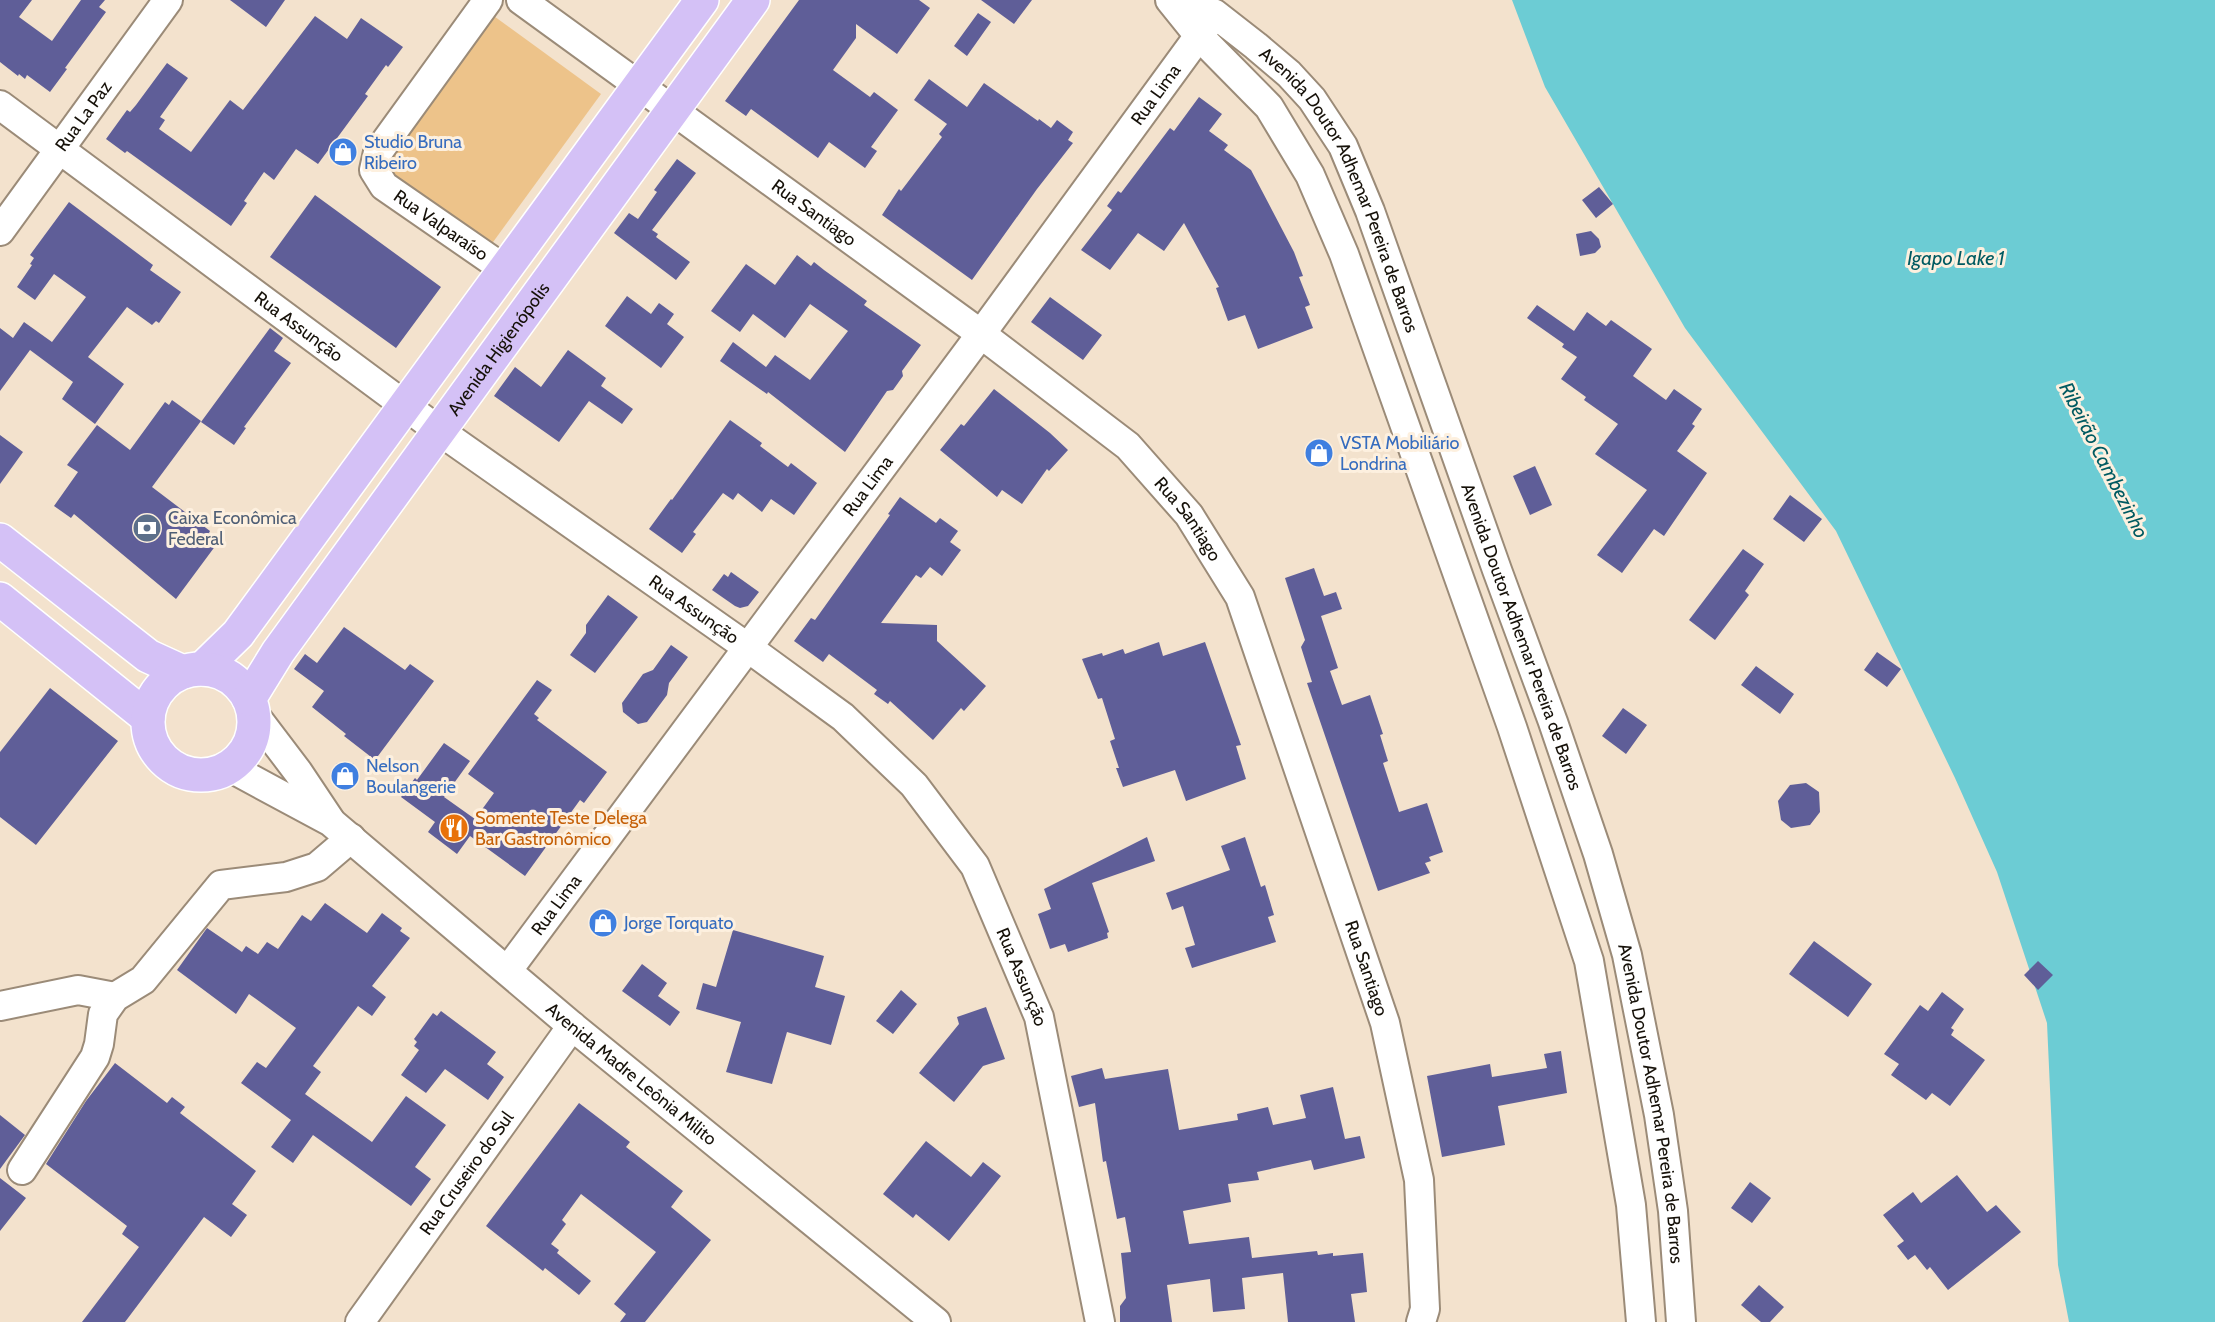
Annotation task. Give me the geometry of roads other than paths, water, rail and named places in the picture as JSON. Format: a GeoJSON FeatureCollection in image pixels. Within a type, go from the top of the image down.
{"type":"FeatureCollection","features":[{"type":"Feature","properties":{"kind":"main road"},"geometry":{"type":"LineString","coordinates":[[0,540],[148,656],[193,671],[216,672],[230,678],[241,687],[251,706],[254,729],[250,744],[242,756],[229,767],[214,774],[197,775],[181,771],[167,763],[156,750],[150,735],[148,718],[159,690],[170,680],[193,671],[238,634],[702,0]]}},
{"type":"Feature","properties":{"kind":"main road","name":"Avenida Higienópolis"},"geometry":{"type":"LineString","coordinates":[[251,706],[278,652],[753,0]]}},
{"type":"Feature","properties":{"kind":"main road"},"geometry":{"type":"LineString","coordinates":[[0,598],[148,718]]}},
{"type":"Feature","properties":{"kind":"street","name":"Rua La Paz"},"geometry":{"type":"LineString","coordinates":[[0,231],[168,0]]}},
{"type":"Feature","properties":{"kind":"street","name":"Rua Valparaíso"},"geometry":{"type":"LineString","coordinates":[[488,0],[378,152],[374,170],[384,186],[504,269]]}},
{"type":"Feature","properties":{"kind":"street","name":"Rua Santiago"},"geometry":{"type":"LineString","coordinates":[[521,0],[981,334],[1128,446],[1189,515],[1240,597],[1385,1023],[1419,1180],[1425,1309],[1421,1322]]}},
{"type":"Feature","properties":{"kind":"street"},"geometry":{"type":"LineString","coordinates":[[1170,0],[1213,17]]}},
{"type":"Feature","properties":{"kind":"street"},"geometry":{"type":"LineString","coordinates":[[1185,0],[1213,17]]}},
{"type":"Feature","properties":{"kind":"street","name":"Avenida Doutor Adhemar Pereira de Barros"},"geometry":{"type":"LineString","coordinates":[[1213,17],[1256,46],[1296,81],[1312,99],[1343,146],[1370,211],[1553,722],[1598,854],[1627,955],[1659,1115],[1673,1211],[1681,1322]]}},
{"type":"Feature","properties":{"kind":"street","name":"Avenida Doutor Adhemar Pereira de Barros"},"geometry":{"type":"LineString","coordinates":[[1213,17],[1310,175],[1344,255],[1512,727],[1589,961],[1631,1205],[1641,1322]]}},
{"type":"Feature","properties":{"kind":"street","name":"Rua Lima"},"geometry":{"type":"LineString","coordinates":[[507,970],[981,334],[1213,17]]}},
{"type":"Feature","properties":{"kind":"street"},"geometry":{"type":"LineString","coordinates":[[1269,107],[1270,98],[1278,87],[1296,81]]}},
{"type":"Feature","properties":{"kind":"street","name":"Rua Assunção"},"geometry":{"type":"LineString","coordinates":[[0,105],[438,430],[843,717],[914,785],[975,866],[1039,1017],[1100,1322]]}},
{"type":"Feature","properties":{"kind":"street"},"geometry":{"type":"LineString","coordinates":[[1460,583],[1497,570]]}},
{"type":"Feature","properties":{"kind":"street","name":"Avenida Madre Leônia Milito"},"geometry":{"type":"LineString","coordinates":[[251,706],[341,830]]}},
{"type":"Feature","properties":{"kind":"street","name":"Avenida Madre Leônia Milito"},"geometry":{"type":"LineString","coordinates":[[229,767],[341,830],[572,1026],[936,1322]]}},
{"type":"Feature","properties":{"kind":"street"},"geometry":{"type":"LineString","coordinates":[[22,1170],[95,1057],[103,1014],[115,997],[143,980],[221,885],[286,877],[317,867],[341,830]]}},
{"type":"Feature","properties":{"kind":"street"},"geometry":{"type":"LineString","coordinates":[[0,1006],[78,990],[115,997]]}},
{"type":"Feature","properties":{"kind":"street","name":"Rua Cruseiro do Sul"},"geometry":{"type":"LineString","coordinates":[[360,1322],[572,1026]]}},
{"type":"Feature","properties":{"kind":"street"},"geometry":{"type":"LineString","coordinates":[[1616,1119],[1659,1115]]}},
{"type":"Feature","properties":{"kind":"water","name":"Igapo Lake 1"},"geometry":{"type":"Polygon","coordinates":[[[1512,0],[2215,0],[2215,1322],[2069,1322],[2058,1265],[2047,1023],[1997,872],[1955,778],[1836,531],[1685,328],[1545,87],[1512,0]]]}},
{"type":"Feature","properties":{"kind":"place","name":"Studio Bruna Ribeiro"},"geometry":{"type":"Point","coordinates":[343,152]}},
{"type":"Feature","properties":{"kind":"place","name":"VSTA Mobiliário Londrina"},"geometry":{"type":"Point","coordinates":[1319,453]}},
{"type":"Feature","properties":{"kind":"place","name":"Caixa Econômica Federal"},"geometry":{"type":"Point","coordinates":[147,528]}},
{"type":"Feature","properties":{"kind":"place","name":"Nelson Boulangerie"},"geometry":{"type":"Point","coordinates":[345,776]}},
{"type":"Feature","properties":{"kind":"place","name":"Somente Teste Delega Bar Gastronômico"},"geometry":{"type":"Point","coordinates":[454,828]}},
{"type":"Feature","properties":{"kind":"place","name":"Jorge Torquato"},"geometry":{"type":"Point","coordinates":[603,923]}},
{"type":"Feature","properties":{"kind":"water label","name":"Ribeirão Cambezinho"},"geometry":{"type":"Point","coordinates":[2104,460]}}]}
